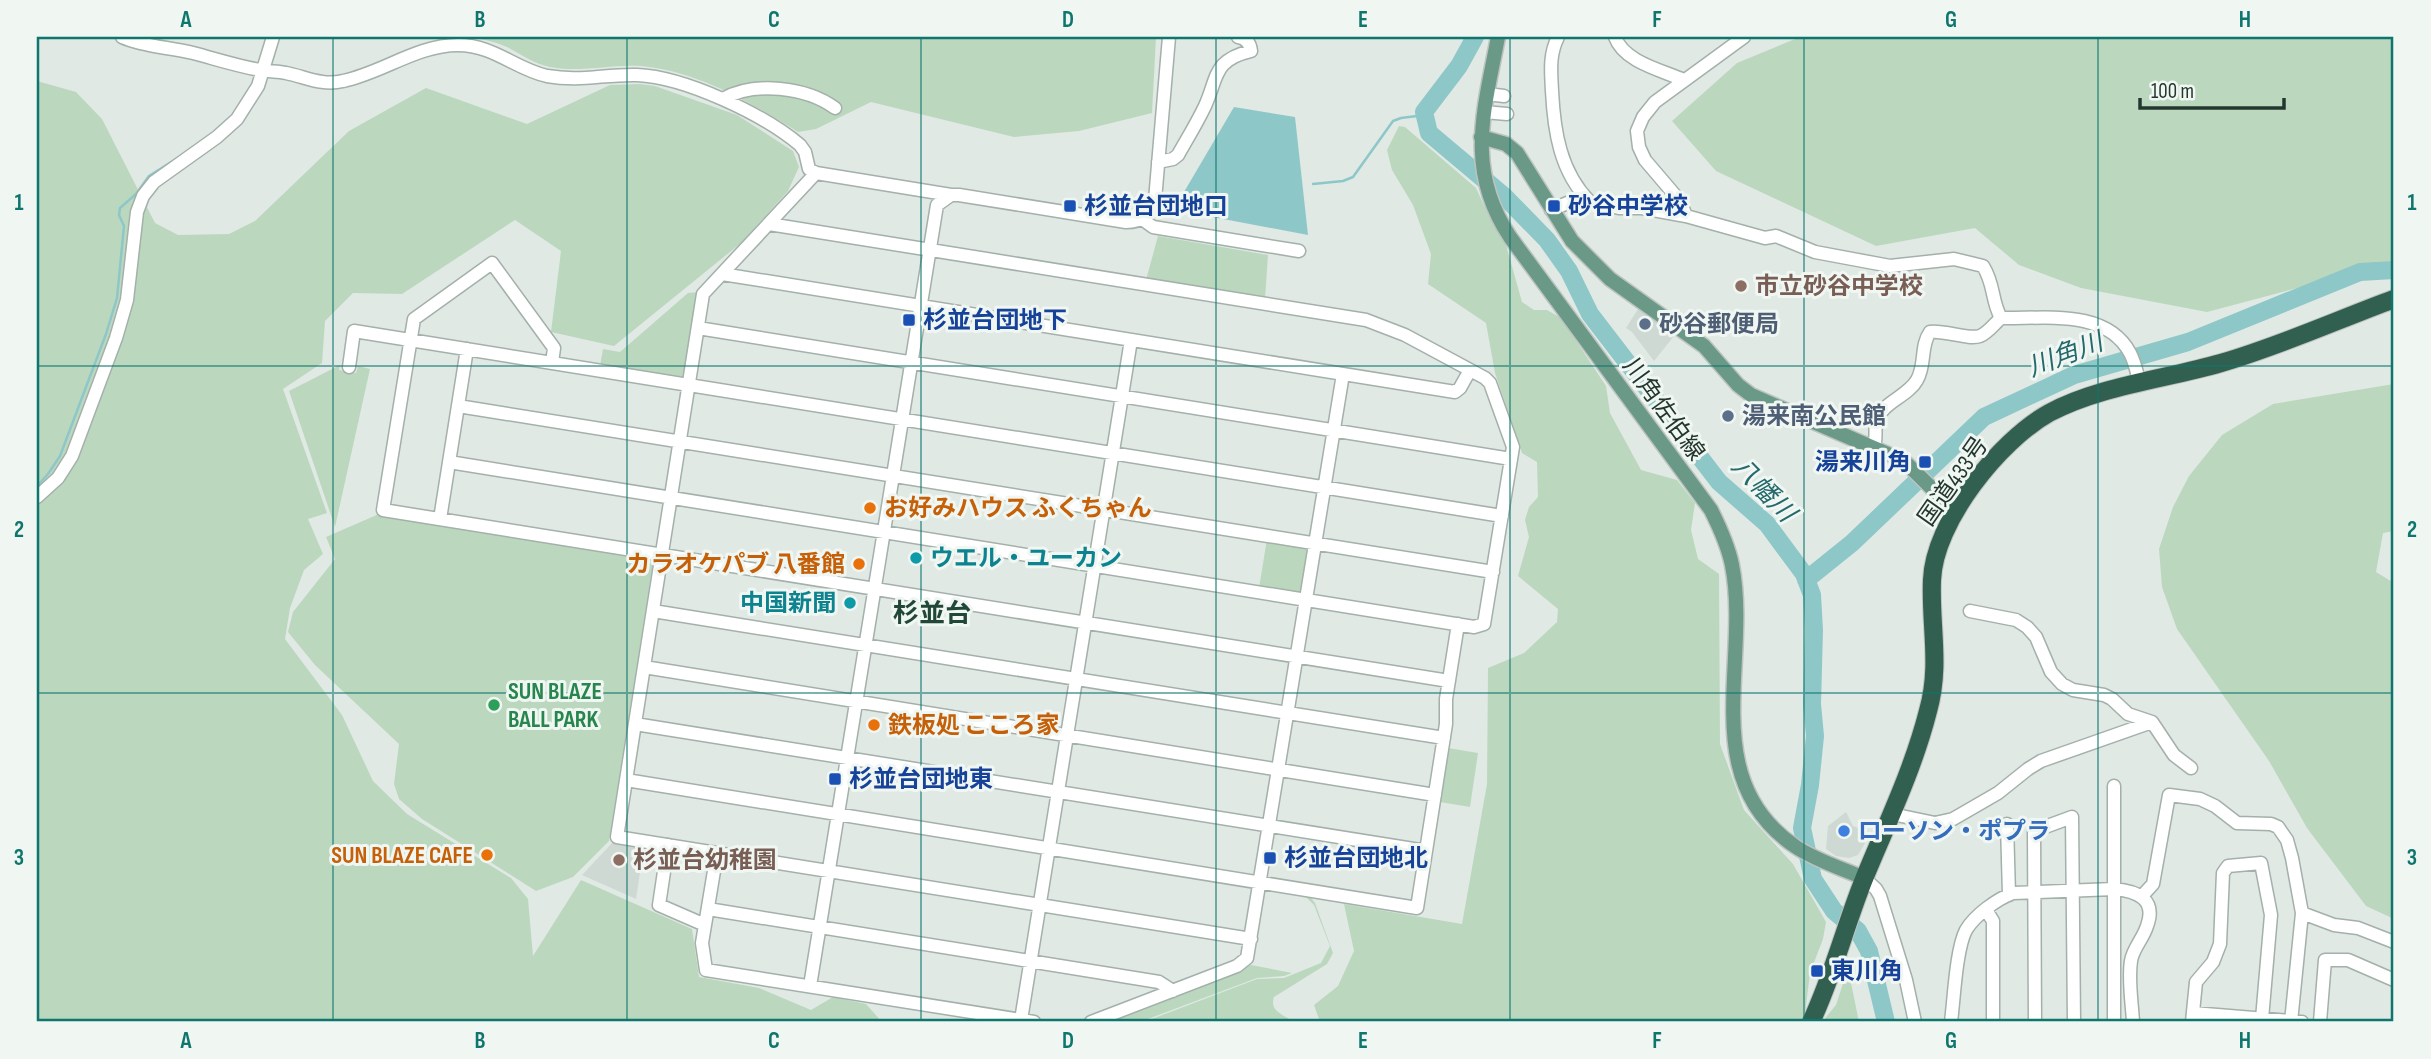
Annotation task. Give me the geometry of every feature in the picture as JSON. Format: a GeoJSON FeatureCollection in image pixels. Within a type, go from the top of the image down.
{"type":"FeatureCollection","features":[{"type":"Feature","properties":{"kind":"highway","name":"国道433号"},"geometry":{"type":"LineString","coordinates":[[1811,1022],[1864,878],[1912,763],[1932,696],[1936,662],[1933,569],[1938,545],[1955,511],[1998,455],[2035,422],[2079,400],[2232,360],[2394,299]]}},
{"type":"Feature","properties":{"kind":"main road","name":"川角佐伯線"},"geometry":{"type":"LineString","coordinates":[[1498,37],[1481,137],[1481,158],[1486,186],[1494,208],[1510,237],[1718,523],[1729,551],[1734,581],[1734,726],[1738,761],[1744,782],[1757,807],[1775,829],[1793,844],[1825,862],[1864,878]]}},
{"type":"Feature","properties":{"kind":"main road"},"geometry":{"type":"LineString","coordinates":[[1481,137],[1506,144],[1517,153],[1572,242],[1611,279],[1704,346],[1738,385],[1751,394],[1904,461],[1955,511]]}},
{"type":"Feature","properties":{"kind":"street"},"geometry":{"type":"LineString","coordinates":[[122,37],[193,53],[263,75],[281,72],[314,82],[333,83],[352,79],[435,48],[469,46],[502,55],[528,70],[545,75],[581,80],[641,75],[672,82],[741,107],[793,139],[805,152],[809,169],[816,173],[1126,222],[1142,219],[1153,208],[1169,37]]}},
{"type":"Feature","properties":{"kind":"street"},"geometry":{"type":"LineString","coordinates":[[37,497],[58,478],[72,456],[116,338],[127,300],[137,212],[143,196],[161,176],[228,128],[246,109],[263,75],[273,37]]}},
{"type":"Feature","properties":{"kind":"street"},"geometry":{"type":"LineString","coordinates":[[1158,162],[1173,159],[1178,155],[1205,106],[1216,72],[1226,61],[1251,51],[1250,44],[1238,37]]}},
{"type":"Feature","properties":{"kind":"street"},"geometry":{"type":"LineString","coordinates":[[1558,37],[1551,57],[1555,131],[1571,175],[1590,202]]}},
{"type":"Feature","properties":{"kind":"street"},"geometry":{"type":"LineString","coordinates":[[1615,37],[1619,47],[1632,57],[1684,80]]}},
{"type":"Feature","properties":{"kind":"street"},"geometry":{"type":"LineString","coordinates":[[1686,216],[1680,201],[1645,160],[1639,147],[1637,131],[1643,117],[1655,102],[1744,37]]}},
{"type":"Feature","properties":{"kind":"street"},"geometry":{"type":"LineString","coordinates":[[723,99],[741,90],[769,89],[810,94],[835,108]]}},
{"type":"Feature","properties":{"kind":"street"},"geometry":{"type":"LineString","coordinates":[[1487,94],[1504,96]]}},
{"type":"Feature","properties":{"kind":"street"},"geometry":{"type":"LineString","coordinates":[[1484,112],[1507,114]]}},
{"type":"Feature","properties":{"kind":"street"},"geometry":{"type":"LineString","coordinates":[[816,173],[703,294],[617,837],[1251,939]]}},
{"type":"Feature","properties":{"kind":"street"},"geometry":{"type":"LineString","coordinates":[[810,986],[928,249],[937,205],[951,195]]}},
{"type":"Feature","properties":{"kind":"street"},"geometry":{"type":"LineString","coordinates":[[1551,210],[1568,202],[1642,208],[1686,216],[1765,238],[1776,236],[1815,252],[1890,266],[1954,258],[1983,266],[1992,279],[1995,307],[2001,318]]}},
{"type":"Feature","properties":{"kind":"street"},"geometry":{"type":"LineString","coordinates":[[1142,219],[1153,227],[1299,251]]}},
{"type":"Feature","properties":{"kind":"street"},"geometry":{"type":"LineString","coordinates":[[449,462],[1474,627],[1484,624],[1513,442],[1490,383],[1470,370],[1405,335],[1366,320],[769,224]]}},
{"type":"Feature","properties":{"kind":"street"},"geometry":{"type":"LineString","coordinates":[[552,363],[554,348],[492,262],[414,319],[383,510],[1449,681]]}},
{"type":"Feature","properties":{"kind":"street"},"geometry":{"type":"LineString","coordinates":[[722,274],[1455,392],[1470,370]]}},
{"type":"Feature","properties":{"kind":"street"},"geometry":{"type":"LineString","coordinates":[[1874,447],[1877,439],[1876,421],[1882,411],[1910,390],[1918,379],[1923,365],[1924,339],[1930,332],[1941,331],[1974,337],[1982,335],[2001,318],[2079,320],[2095,323],[2125,345],[2131,354],[2140,384]]}},
{"type":"Feature","properties":{"kind":"street"},"geometry":{"type":"LineString","coordinates":[[698,328],[1511,459]]}},
{"type":"Feature","properties":{"kind":"street"},"geometry":{"type":"LineString","coordinates":[[349,367],[354,331],[1502,516]]}},
{"type":"Feature","properties":{"kind":"street"},"geometry":{"type":"LineString","coordinates":[[717,853],[702,943],[706,970],[1027,1021],[1031,961],[1131,340]]}},
{"type":"Feature","properties":{"kind":"street"},"geometry":{"type":"LineString","coordinates":[[440,519],[467,349]]}},
{"type":"Feature","properties":{"kind":"street"},"geometry":{"type":"LineString","coordinates":[[1091,1022],[1243,963],[1249,952],[1343,374]]}},
{"type":"Feature","properties":{"kind":"street"},"geometry":{"type":"LineString","coordinates":[[458,406],[1493,572]]}},
{"type":"Feature","properties":{"kind":"street"},"geometry":{"type":"LineString","coordinates":[[653,611],[1444,738]]}},
{"type":"Feature","properties":{"kind":"street"},"geometry":{"type":"LineString","coordinates":[[1970,611],[2016,620],[2027,627],[2036,637],[2051,672],[2062,684],[2073,690],[2104,695],[2128,714],[2152,722],[2175,755],[2191,768]]}},
{"type":"Feature","properties":{"kind":"street"},"geometry":{"type":"LineString","coordinates":[[626,780],[1417,908],[1444,738],[1458,624]]}},
{"type":"Feature","properties":{"kind":"street"},"geometry":{"type":"LineString","coordinates":[[644,667],[1435,794]]}},
{"type":"Feature","properties":{"kind":"street"},"geometry":{"type":"LineString","coordinates":[[1892,814],[1935,823],[1953,819],[1998,793],[2040,761],[2152,722]]}},
{"type":"Feature","properties":{"kind":"street"},"geometry":{"type":"LineString","coordinates":[[635,724],[1426,851]]}},
{"type":"Feature","properties":{"kind":"street"},"geometry":{"type":"LineString","coordinates":[[2114,786],[2114,1022]]}},
{"type":"Feature","properties":{"kind":"street"},"geometry":{"type":"LineString","coordinates":[[2142,896],[2153,884],[2169,795],[2200,799],[2215,806],[2237,823],[2271,824],[2278,827],[2287,841],[2292,858],[2302,913],[2291,1022]]}},
{"type":"Feature","properties":{"kind":"street"},"geometry":{"type":"LineString","coordinates":[[2035,1022],[2034,831],[2072,817],[2074,1022]]}},
{"type":"Feature","properties":{"kind":"street"},"geometry":{"type":"LineString","coordinates":[[2007,824],[2009,895]]}},
{"type":"Feature","properties":{"kind":"street"},"geometry":{"type":"LineString","coordinates":[[668,845],[659,905],[705,925]]}},
{"type":"Feature","properties":{"kind":"street"},"geometry":{"type":"LineString","coordinates":[[2262,1019],[2271,915],[2262,863],[2228,866],[2223,873],[2220,944],[2213,962],[2196,982],[2193,1018],[2302,1022]]}},
{"type":"Feature","properties":{"kind":"street"},"geometry":{"type":"LineString","coordinates":[[1864,878],[1874,886],[1880,896],[1906,981],[1915,1022]]}},
{"type":"Feature","properties":{"kind":"street"},"geometry":{"type":"LineString","coordinates":[[1951,1022],[1963,937],[1971,923],[2009,895],[2115,890],[2130,891],[2142,896],[2149,909],[2147,926],[2130,962],[2133,1022]]}},
{"type":"Feature","properties":{"kind":"street"},"geometry":{"type":"LineString","coordinates":[[708,909],[1159,982],[1172,991]]}},
{"type":"Feature","properties":{"kind":"street"},"geometry":{"type":"LineString","coordinates":[[1986,911],[1993,921],[1993,1022]]}},
{"type":"Feature","properties":{"kind":"street"},"geometry":{"type":"LineString","coordinates":[[2302,913],[2334,925],[2358,928],[2394,943]]}},
{"type":"Feature","properties":{"kind":"street"},"geometry":{"type":"LineString","coordinates":[[2320,1022],[2325,960],[2348,960],[2394,980]]}},
{"type":"Feature","properties":{"kind":"shaded area"},"geometry":{"type":"Polygon","coordinates":[[[1640,306],[1678,331],[1654,361],[1626,328],[1640,306]]]}},
{"type":"Feature","properties":{"kind":"shaded area"},"geometry":{"type":"Polygon","coordinates":[[[1846,812],[1853,826],[1871,833],[1858,855],[1849,858],[1836,856],[1826,849],[1828,826],[1846,812]]]}},
{"type":"Feature","properties":{"kind":"shaded area","name":"杉並台幼稚園"},"geometry":{"type":"Polygon","coordinates":[[[614,841],[644,845],[636,899],[582,875],[614,841]]]}},
{"type":"Feature","properties":{"kind":"green space"},"geometry":{"type":"Polygon","coordinates":[[[471,37],[1156,37],[1152,113],[1079,131],[1014,137],[871,102],[816,129],[798,132],[743,100],[683,74],[641,66],[573,69],[550,67],[503,45],[471,37]]]}},
{"type":"Feature","properties":{"kind":"green space"},"geometry":{"type":"Polygon","coordinates":[[[1800,37],[2394,37],[2394,241],[2391,263],[2207,312],[2081,288],[2019,265],[1975,228],[1876,246],[1716,171],[1672,121],[1737,63],[1800,37]]]}},
{"type":"Feature","properties":{"kind":"green space"},"geometry":{"type":"Polygon","coordinates":[[[37,81],[76,92],[102,119],[155,223],[178,235],[229,234],[255,221],[349,131],[426,88],[527,124],[610,85],[655,86],[737,115],[793,151],[799,167],[788,191],[741,243],[614,346],[551,332],[561,251],[515,220],[402,294],[353,293],[325,321],[322,363],[283,389],[327,513],[308,519],[323,554],[304,570],[290,608],[285,639],[342,715],[373,781],[407,814],[511,878],[528,899],[533,956],[581,880],[692,929],[699,977],[759,988],[811,1010],[833,997],[866,1004],[882,1022],[37,1022],[37,81]]]}},
{"type":"Feature","properties":{"kind":"green space"},"geometry":{"type":"Polygon","coordinates":[[[1399,126],[1405,127],[1476,188],[1506,245],[1522,302],[1534,310],[1547,310],[1561,318],[1606,386],[1610,413],[1641,470],[1677,480],[1695,503],[1691,530],[1698,559],[1719,574],[1720,744],[1744,810],[1793,864],[1826,922],[1823,939],[1810,973],[1804,1022],[1320,1022],[1314,1005],[1338,986],[1354,951],[1344,904],[1462,924],[1487,784],[1488,668],[1524,653],[1557,622],[1558,609],[1518,576],[1529,537],[1525,520],[1529,507],[1538,497],[1537,462],[1522,453],[1495,373],[1486,323],[1428,284],[1431,254],[1413,205],[1392,170],[1387,150],[1399,126]]]}},
{"type":"Feature","properties":{"kind":"green space"},"geometry":{"type":"Polygon","coordinates":[[[1158,236],[1268,255],[1265,299],[1146,280],[1158,236]]]}},
{"type":"Feature","properties":{"kind":"green space"},"geometry":{"type":"Polygon","coordinates":[[[700,292],[685,374],[678,379],[600,366],[603,349],[620,352],[688,293],[700,292]]]}},
{"type":"Feature","properties":{"kind":"green space"},"geometry":{"type":"Polygon","coordinates":[[[340,365],[339,370],[356,373],[358,366],[370,369],[335,527],[289,391],[340,365]]]}},
{"type":"Feature","properties":{"kind":"green space"},"geometry":{"type":"Polygon","coordinates":[[[2394,384],[2394,531],[2383,533],[2376,572],[2394,583],[2394,919],[2366,906],[2307,828],[2269,761],[2177,629],[2162,587],[2159,549],[2173,507],[2189,476],[2222,435],[2273,404],[2394,384]]]}},
{"type":"Feature","properties":{"kind":"green space","name":"SUN BLAZE BALL PARK"},"geometry":{"type":"Polygon","coordinates":[[[379,514],[649,557],[653,563],[609,841],[573,877],[536,891],[422,819],[399,799],[394,784],[399,744],[315,665],[288,632],[293,612],[335,559],[326,537],[379,514]]]}},
{"type":"Feature","properties":{"kind":"green space"},"geometry":{"type":"Polygon","coordinates":[[[1267,539],[1303,545],[1308,552],[1302,589],[1295,594],[1259,588],[1267,539]]]}},
{"type":"Feature","properties":{"kind":"green space"},"geometry":{"type":"Polygon","coordinates":[[[1448,748],[1478,753],[1470,807],[1440,802],[1448,748]]]}},
{"type":"Feature","properties":{"kind":"green space"},"geometry":{"type":"Polygon","coordinates":[[[1302,893],[1309,895],[1315,903],[1333,953],[1327,964],[1274,997],[1275,1009],[1293,1022],[1144,1022],[1257,979],[1284,978],[1321,963],[1330,946],[1314,905],[1302,893]]]}},
{"type":"Feature","properties":{"kind":"green space"},"geometry":{"type":"Polygon","coordinates":[[[1251,965],[1292,973],[1257,978],[1140,1022],[1102,1022],[1251,965]]]}},
{"type":"Feature","properties":{"kind":"green space"},"geometry":{"type":"Polygon","coordinates":[[[1848,968],[1859,1022],[1822,1022],[1836,1005],[1848,968]]]}},
{"type":"Feature","properties":{"kind":"water"},"geometry":{"type":"Polygon","coordinates":[[[1234,107],[1295,117],[1308,235],[1181,211],[1184,192],[1234,107]]]}},
{"type":"Feature","properties":{"kind":"waterway","name":"八幡川"},"geometry":{"type":"LineString","coordinates":[[1475,37],[1459,66],[1424,112],[1429,133],[1505,197],[1547,240],[1569,271],[1590,314],[1719,482],[1767,524],[1804,574],[1812,595],[1812,704],[1815,736],[1802,828],[1813,879],[1834,911],[1858,931],[1869,951],[1886,1022]]}},
{"type":"Feature","properties":{"kind":"waterway"},"geometry":{"type":"LineString","coordinates":[[1313,184],[1343,181],[1353,177],[1393,121],[1425,115]]}},
{"type":"Feature","properties":{"kind":"waterway"},"geometry":{"type":"LineString","coordinates":[[37,486],[60,456],[117,298],[124,226],[119,215],[120,208],[136,194],[149,176],[176,159]]}},
{"type":"Feature","properties":{"kind":"waterway","name":"川角川"},"geometry":{"type":"LineString","coordinates":[[1806,580],[1852,543],[1984,417],[2074,375],[2188,342],[2360,272],[2394,270]]}},
{"type":"Feature","properties":{"kind":"place","name":"杉並台団地口"},"geometry":{"type":"Point","coordinates":[1070,206]}},
{"type":"Feature","properties":{"kind":"place","name":"砂谷中学校"},"geometry":{"type":"Point","coordinates":[1554,206]}},
{"type":"Feature","properties":{"kind":"place","name":"市立砂谷中学校"},"geometry":{"type":"Point","coordinates":[1741,286]}},
{"type":"Feature","properties":{"kind":"place","name":"杉並台団地下"},"geometry":{"type":"Point","coordinates":[909,320]}},
{"type":"Feature","properties":{"kind":"place","name":"砂谷郵便局"},"geometry":{"type":"Point","coordinates":[1645,324]}},
{"type":"Feature","properties":{"kind":"place","name":"湯来南公民館"},"geometry":{"type":"Point","coordinates":[1728,416]}},
{"type":"Feature","properties":{"kind":"place","name":"湯来川角"},"geometry":{"type":"Point","coordinates":[1925,462]}},
{"type":"Feature","properties":{"kind":"place","name":"お好みハウス ふくちゃん"},"geometry":{"type":"Point","coordinates":[870,508]}},
{"type":"Feature","properties":{"kind":"place","name":"ウエル・ユーカン"},"geometry":{"type":"Point","coordinates":[916,558]}},
{"type":"Feature","properties":{"kind":"place","name":"カラオケパブ 八番館"},"geometry":{"type":"Point","coordinates":[859,564]}},
{"type":"Feature","properties":{"kind":"place","name":"中国新聞"},"geometry":{"type":"Point","coordinates":[850,603]}},
{"type":"Feature","properties":{"kind":"place","name":"SUN BLAZE BALL PARK"},"geometry":{"type":"Point","coordinates":[494,705]}},
{"type":"Feature","properties":{"kind":"place","name":"鉄板処 こころ家"},"geometry":{"type":"Point","coordinates":[874,725]}},
{"type":"Feature","properties":{"kind":"place","name":"杉並台団地東"},"geometry":{"type":"Point","coordinates":[835,779]}},
{"type":"Feature","properties":{"kind":"place","name":"ローソン・ポプラ"},"geometry":{"type":"Point","coordinates":[1844,831]}},
{"type":"Feature","properties":{"kind":"place","name":"SUN BLAZE CAFE"},"geometry":{"type":"Point","coordinates":[487,855]}},
{"type":"Feature","properties":{"kind":"place","name":"杉並台団地北"},"geometry":{"type":"Point","coordinates":[1270,858]}},
{"type":"Feature","properties":{"kind":"place","name":"杉並台幼稚園"},"geometry":{"type":"Point","coordinates":[619,860]}},
{"type":"Feature","properties":{"kind":"place","name":"東川角"},"geometry":{"type":"Point","coordinates":[1817,971]}},
{"type":"Feature","properties":{"kind":"district","name":"杉並台"},"geometry":{"type":"Point","coordinates":[932,613]}}]}
